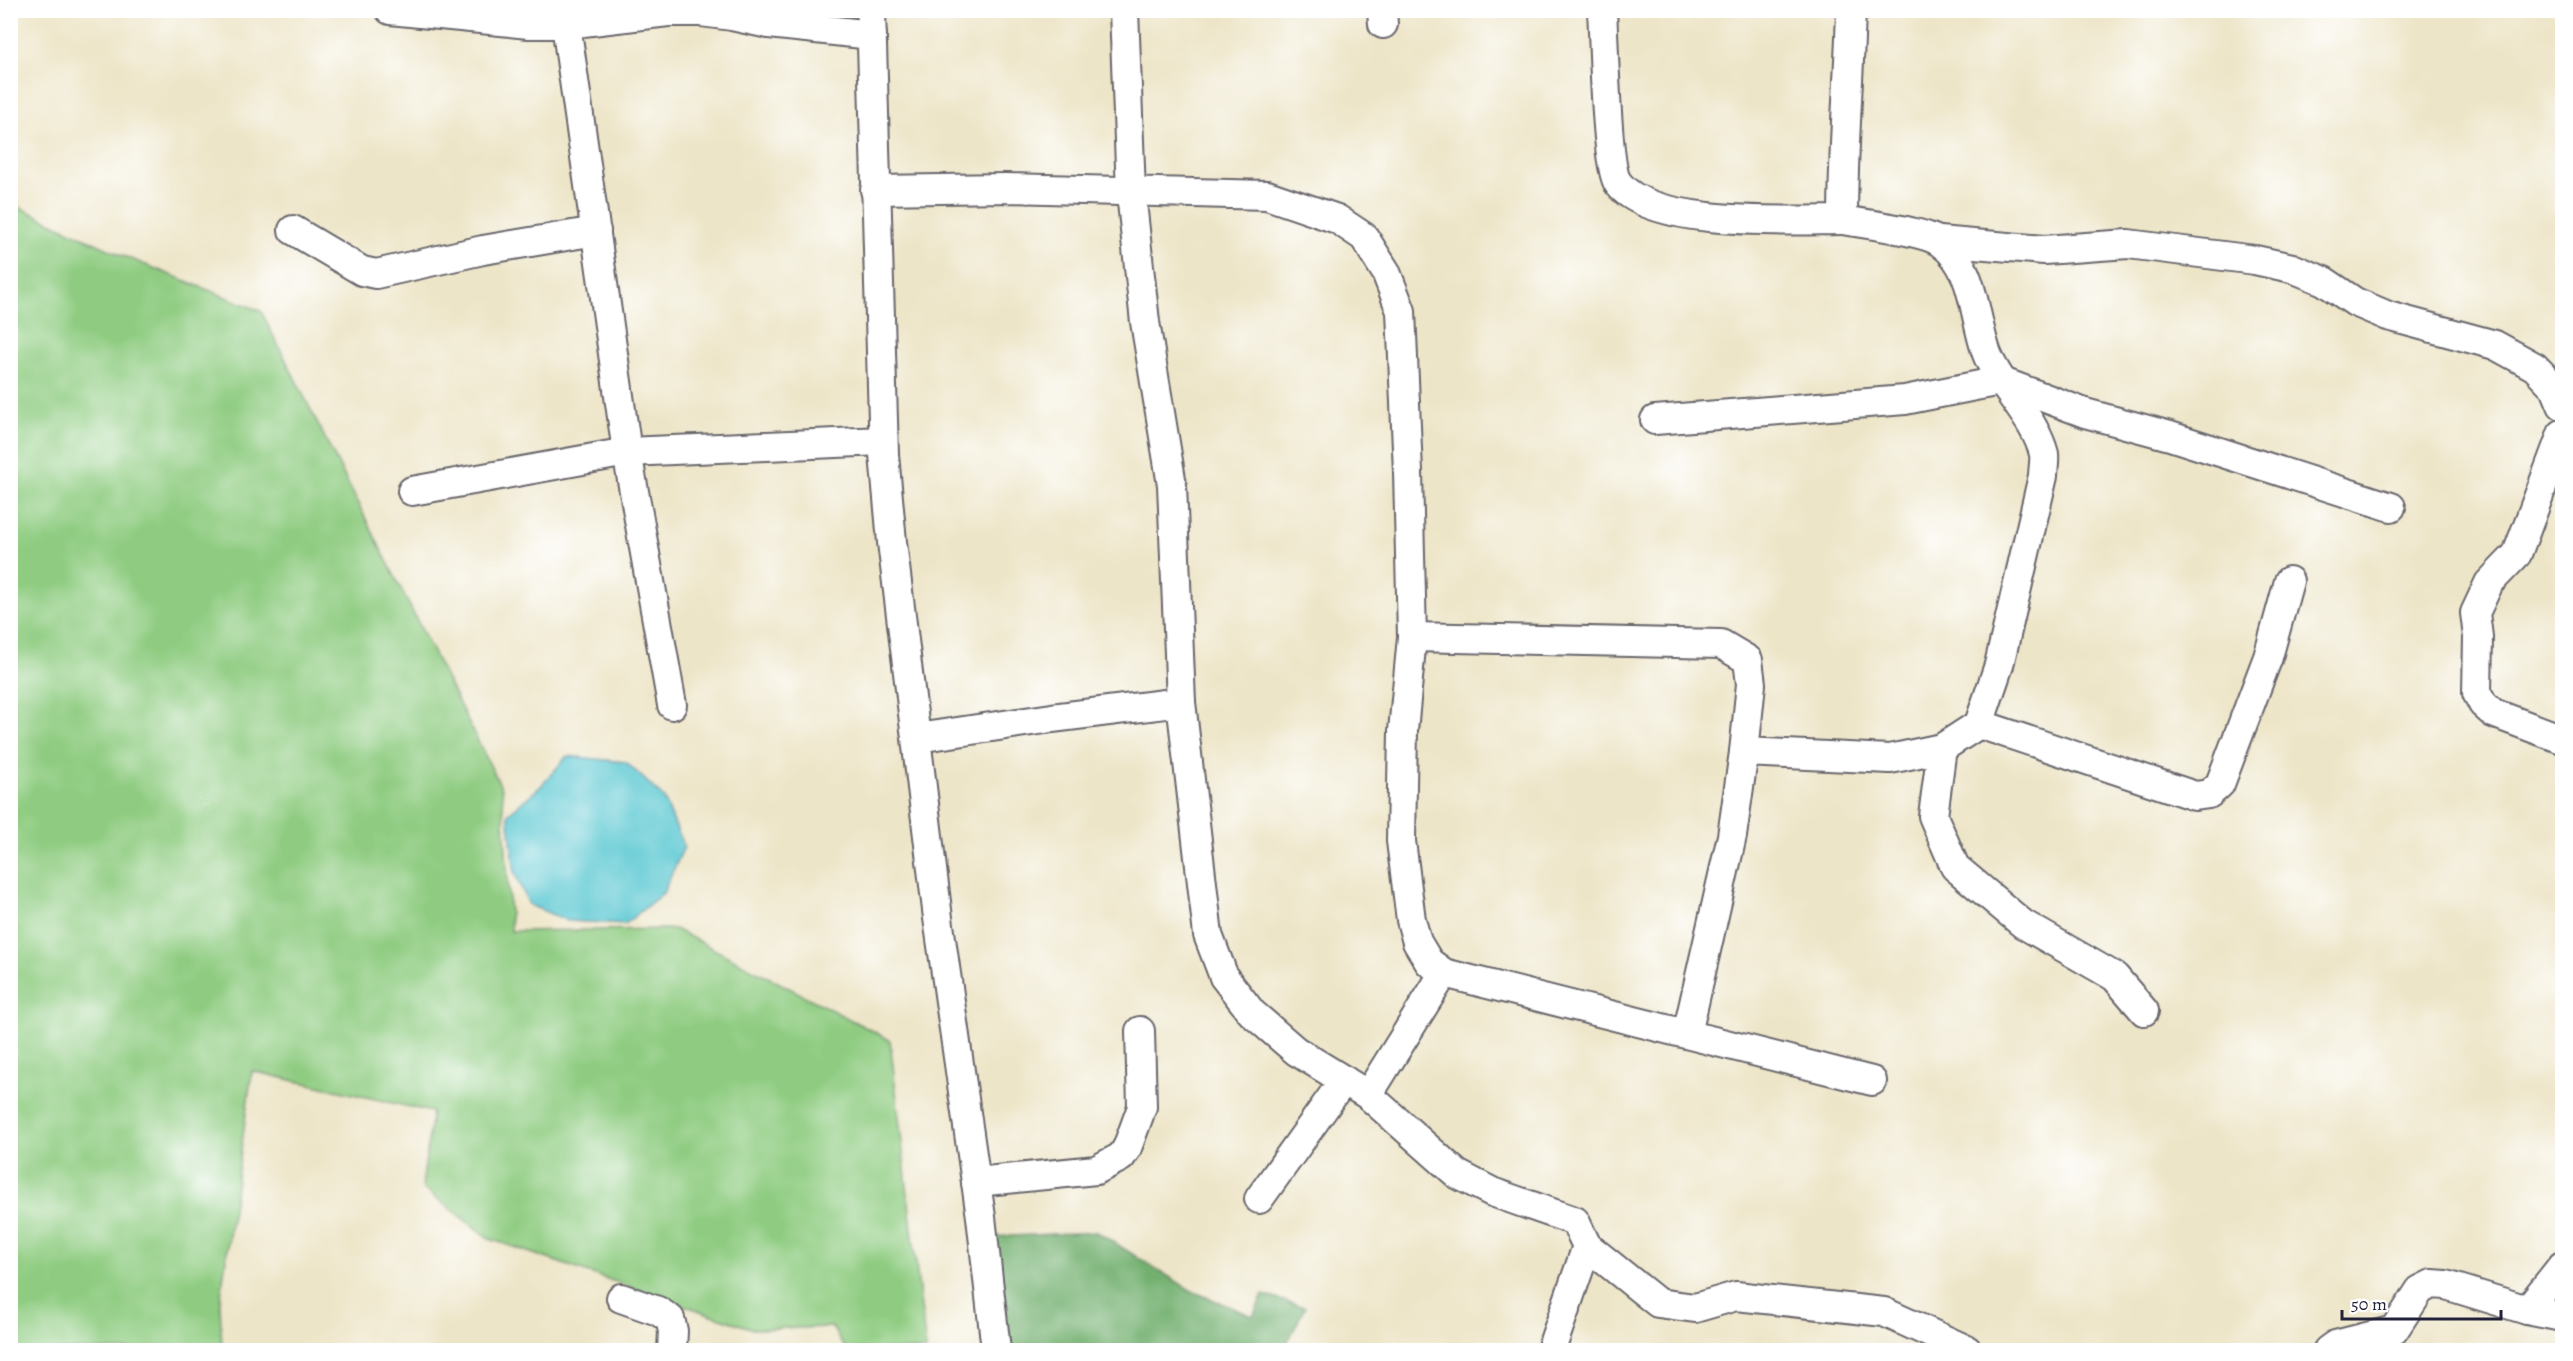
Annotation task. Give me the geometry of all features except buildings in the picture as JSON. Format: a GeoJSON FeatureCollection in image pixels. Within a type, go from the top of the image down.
{"type":"FeatureCollection","features":[{"type":"Feature","properties":{"kind":"street"},"geometry":{"type":"LineString","coordinates":[[390,10],[529,24],[566,24],[668,12],[701,12],[769,24],[871,23],[884,441],[892,542],[938,918],[976,1182],[996,1350]]}},
{"type":"Feature","properties":{"kind":"street"},"geometry":{"type":"LineString","coordinates":[[1124,10],[1131,193],[1145,322],[1172,485],[1181,702],[1208,935],[1224,976],[1252,1012],[1296,1051],[1356,1087],[1457,1174],[1492,1191],[1575,1221],[1587,1246],[1658,1303],[1695,1308],[1736,1296],[1884,1312],[1967,1350]]}},
{"type":"Feature","properties":{"kind":"street"},"geometry":{"type":"LineString","coordinates":[[1602,10],[1610,154],[1617,182],[1631,195],[1655,207],[1723,219],[1843,220],[1890,228],[1939,241],[2044,250],[2128,244],[2255,260],[2292,268],[2324,281],[2355,302],[2388,316],[2495,345],[2535,367],[2555,388],[2562,405]]}},
{"type":"Feature","properties":{"kind":"street"},"geometry":{"type":"LineString","coordinates":[[1843,220],[1843,155],[1849,92],[1851,10]]}},
{"type":"Feature","properties":{"kind":"street"},"geometry":{"type":"LineString","coordinates":[[566,24],[627,452],[672,705]]}},
{"type":"Feature","properties":{"kind":"street"},"geometry":{"type":"LineString","coordinates":[[875,190],[1006,188],[1267,195],[1337,219],[1364,237],[1386,272],[1401,311],[1409,484],[1412,637],[1403,731],[1401,841],[1411,920],[1417,942],[1430,962],[1444,973],[1872,1081]]}},
{"type":"Feature","properties":{"kind":"street"},"geometry":{"type":"LineString","coordinates":[[293,230],[362,271],[376,274],[483,250],[596,231]]}},
{"type":"Feature","properties":{"kind":"street"},"geometry":{"type":"LineString","coordinates":[[1744,752],[1890,759],[1942,748],[1979,724],[1999,665],[2043,476],[2044,454],[2029,423],[2000,381],[1987,352],[1977,310],[1958,257],[1939,241]]}},
{"type":"Feature","properties":{"kind":"street"},"geometry":{"type":"LineString","coordinates":[[1655,420],[1905,400],[2000,381],[2085,413],[2170,436],[2391,507]]}},
{"type":"Feature","properties":{"kind":"street"},"geometry":{"type":"LineString","coordinates":[[2562,434],[2555,483],[2517,554],[2489,583],[2475,613],[2478,637],[2477,693],[2493,713],[2562,739]]}},
{"type":"Feature","properties":{"kind":"street"},"geometry":{"type":"LineString","coordinates":[[412,491],[627,452],[884,441]]}},
{"type":"Feature","properties":{"kind":"street"},"geometry":{"type":"LineString","coordinates":[[1979,724],[2195,796],[2209,794],[2220,784],[2241,732],[2268,657],[2289,581]]}},
{"type":"Feature","properties":{"kind":"street"},"geometry":{"type":"LineString","coordinates":[[1412,637],[1721,644],[1748,660],[1751,684],[1732,836],[1687,1034]]}},
{"type":"Feature","properties":{"kind":"street"},"geometry":{"type":"LineString","coordinates":[[916,738],[1181,702]]}},
{"type":"Feature","properties":{"kind":"street"},"geometry":{"type":"LineString","coordinates":[[1942,748],[1934,816],[1955,867],[2023,924],[2115,977],[2144,1011]]}},
{"type":"Feature","properties":{"kind":"street"},"geometry":{"type":"LineString","coordinates":[[1259,1200],[1356,1087],[1444,973]]}},
{"type":"Feature","properties":{"kind":"street"},"geometry":{"type":"LineString","coordinates":[[976,1182],[1096,1170],[1121,1157],[1127,1148],[1142,1107],[1140,1030]]}},
{"type":"Feature","properties":{"kind":"street"},"geometry":{"type":"LineString","coordinates":[[1551,1350],[1587,1246]]}},
{"type":"Feature","properties":{"kind":"street"},"geometry":{"type":"LineString","coordinates":[[2527,1310],[2562,1266]]}},
{"type":"Feature","properties":{"kind":"street"},"geometry":{"type":"LineString","coordinates":[[2328,1350],[2335,1345],[2394,1330],[2420,1290],[2432,1284],[2446,1285],[2527,1310],[2562,1317]]}},
{"type":"Feature","properties":{"kind":"street"},"geometry":{"type":"LineString","coordinates":[[621,1298],[658,1311],[670,1319],[674,1331],[672,1350]]}},
{"type":"Feature","properties":{"kind":"green space"},"geometry":{"type":"Polygon","coordinates":[[[10,203],[121,255],[261,311],[502,789],[511,931],[675,929],[890,1040],[926,1350],[846,1350],[832,1327],[753,1329],[490,1239],[422,1187],[432,1112],[252,1071],[220,1302],[222,1350],[11,1350],[10,203]]]}},
{"type":"Feature","properties":{"kind":"green space"},"geometry":{"type":"Polygon","coordinates":[[[1097,1232],[1192,1291],[1253,1316],[1263,1295],[1305,1307],[1284,1350],[1004,1350],[989,1237],[1097,1232]]]}},
{"type":"Feature","properties":{"kind":"water"},"geometry":{"type":"Polygon","coordinates":[[[567,756],[626,762],[664,798],[684,847],[663,893],[625,924],[568,921],[529,905],[515,874],[508,814],[541,786],[567,756]]]}}]}
